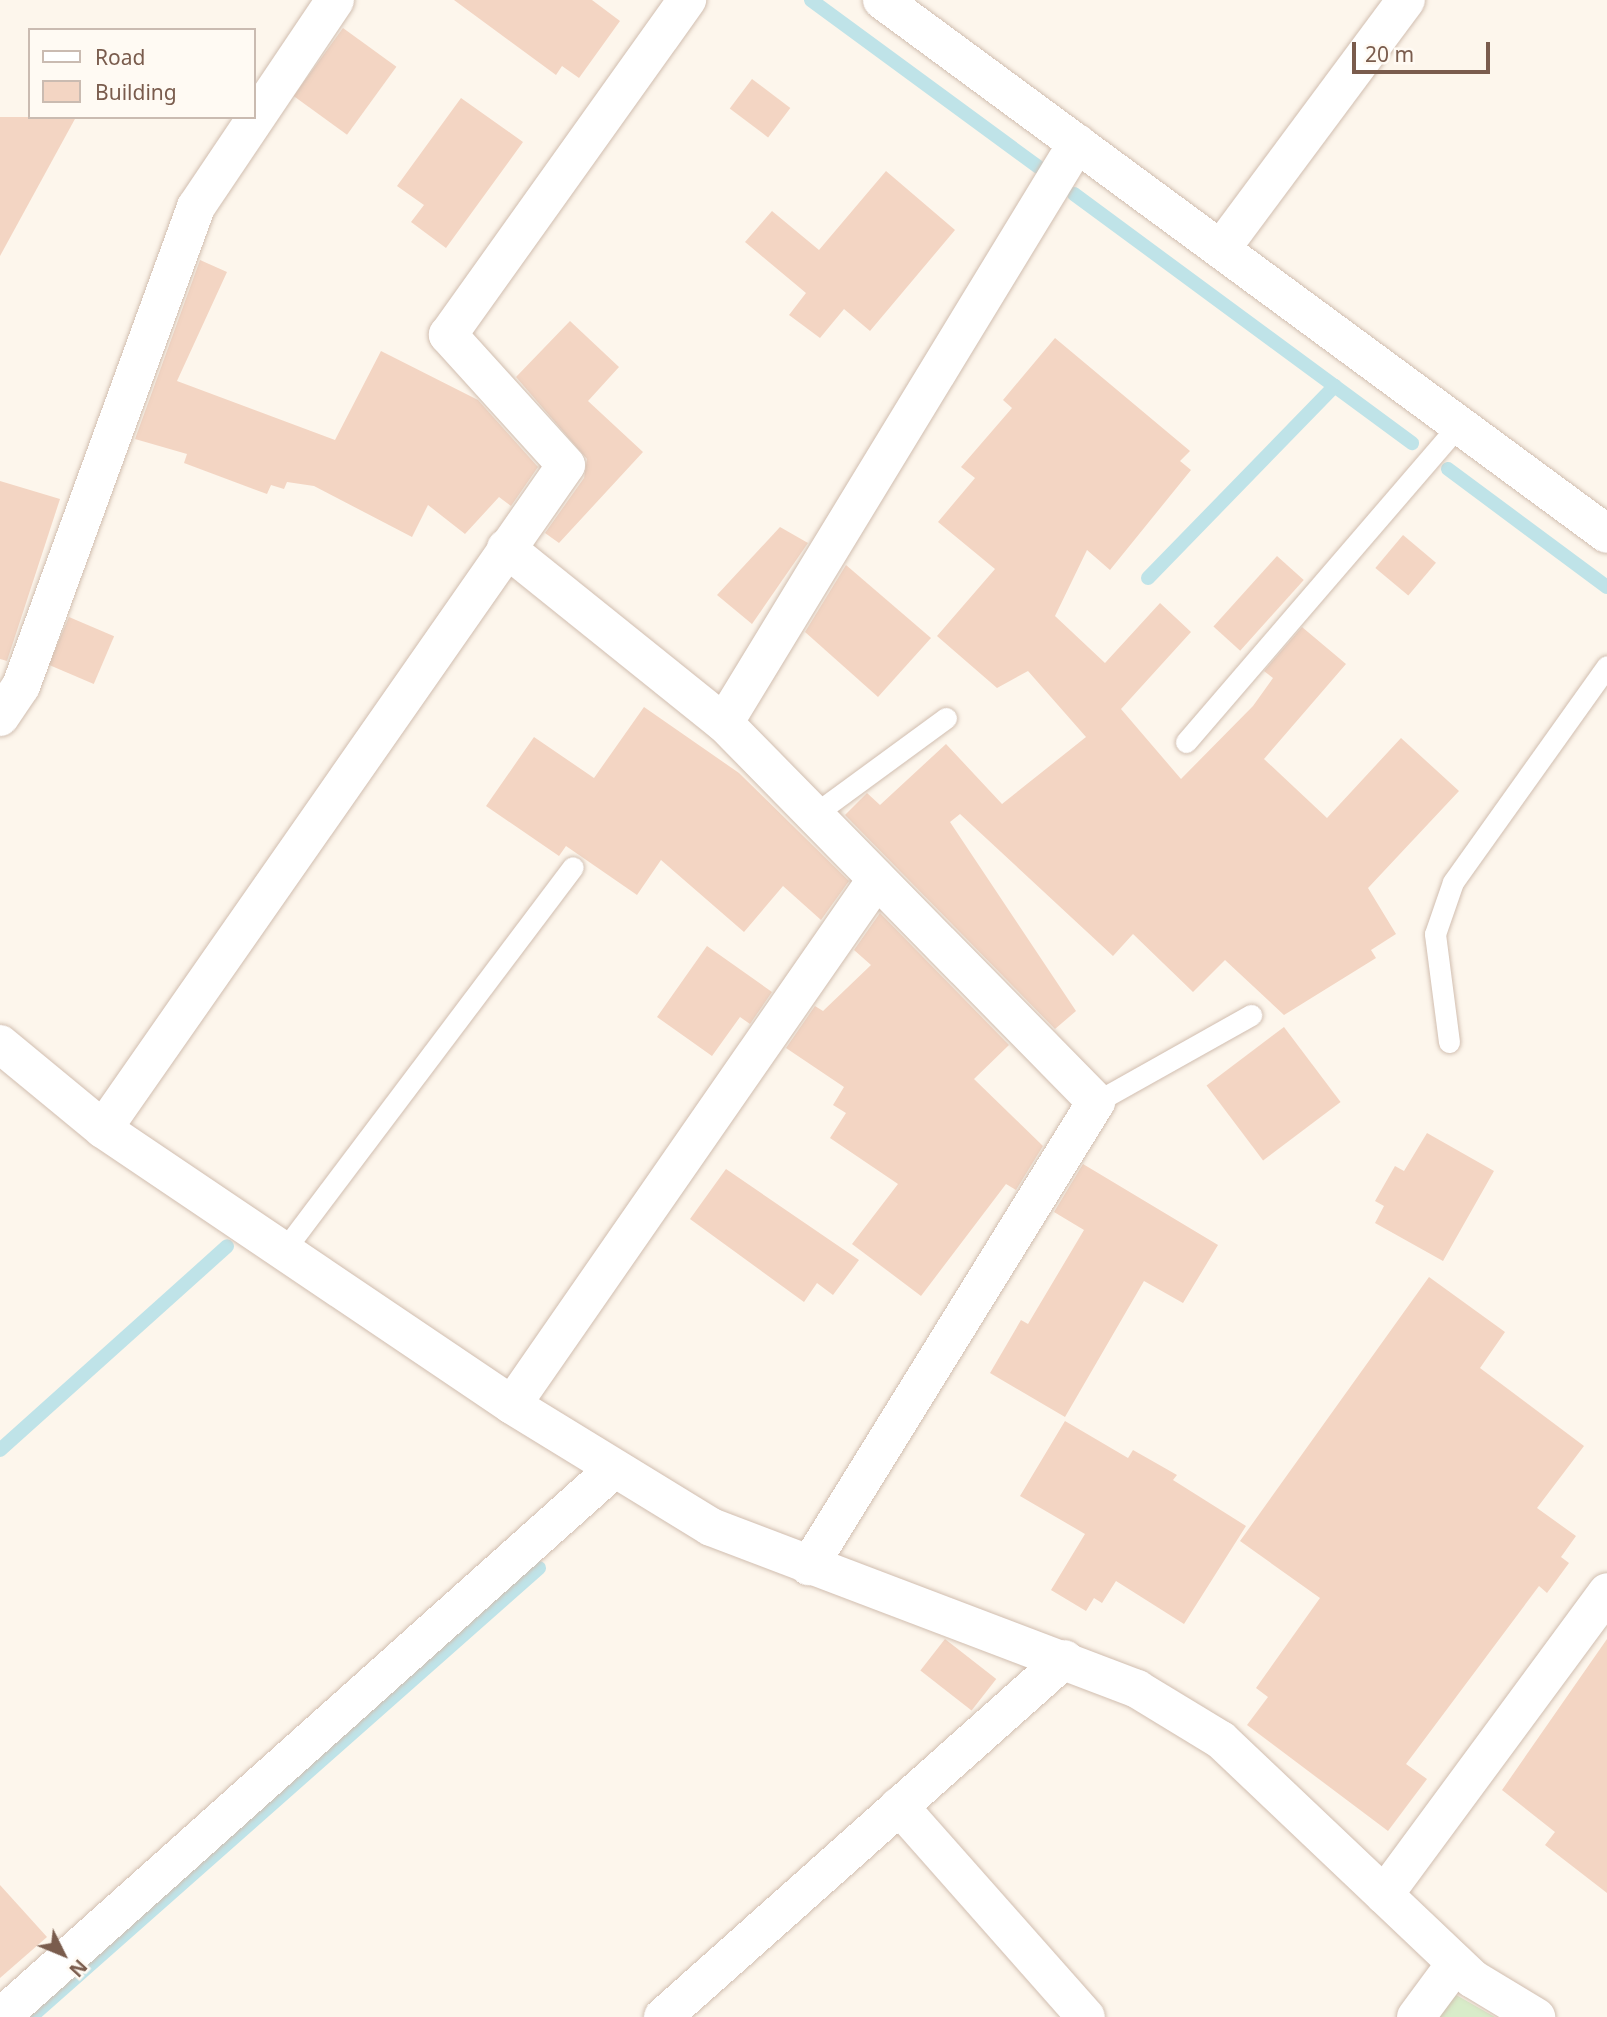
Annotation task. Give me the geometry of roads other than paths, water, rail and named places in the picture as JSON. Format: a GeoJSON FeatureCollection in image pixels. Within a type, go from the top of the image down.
{"type":"FeatureCollection","features":[{"type":"Feature","properties":{"kind":"street"},"geometry":{"type":"LineString","coordinates":[[256,118],[335,0]]}},
{"type":"Feature","properties":{"kind":"street"},"geometry":{"type":"LineString","coordinates":[[103,1129],[506,548],[566,466],[448,335],[687,0]]}},
{"type":"Feature","properties":{"kind":"street"},"geometry":{"type":"LineString","coordinates":[[882,0],[1607,534]]}},
{"type":"Feature","properties":{"kind":"street"},"geometry":{"type":"LineString","coordinates":[[1221,249],[1406,0]]}},
{"type":"Feature","properties":{"kind":"street"},"geometry":{"type":"LineString","coordinates":[[0,717],[20,686],[196,207],[255,119]]}},
{"type":"Feature","properties":{"kind":"street"},"geometry":{"type":"LineString","coordinates":[[724,723],[1077,143]]}},
{"type":"Feature","properties":{"kind":"street"},"geometry":{"type":"LineString","coordinates":[[506,548],[724,723],[812,816],[1096,1102],[809,1566]]}},
{"type":"Feature","properties":{"kind":"street"},"geometry":{"type":"LineString","coordinates":[[512,1405],[876,880]]}},
{"type":"Feature","properties":{"kind":"street"},"geometry":{"type":"LineString","coordinates":[[0,1044],[103,1129],[285,1249],[512,1405],[613,1470],[711,1527],[809,1566],[1065,1659],[1137,1689],[1221,1740],[1456,1963],[1536,2017]]}},
{"type":"Feature","properties":{"kind":"street"},"geometry":{"type":"LineString","coordinates":[[1,2017],[613,1470]]}},
{"type":"Feature","properties":{"kind":"street"},"geometry":{"type":"LineString","coordinates":[[1384,1895],[1607,1592]]}},
{"type":"Feature","properties":{"kind":"street"},"geometry":{"type":"LineString","coordinates":[[663,2017],[1065,1659]]}},
{"type":"Feature","properties":{"kind":"street"},"geometry":{"type":"LineString","coordinates":[[899,1806],[1086,2017]]}},
{"type":"Feature","properties":{"kind":"street"},"geometry":{"type":"LineString","coordinates":[[1416,2017],[1456,1963]]}},
{"type":"Feature","properties":{"kind":"lane"},"geometry":{"type":"LineString","coordinates":[[1186,742],[1459,425]]}},
{"type":"Feature","properties":{"kind":"lane"},"geometry":{"type":"LineString","coordinates":[[1449,1042],[1435,934],[1453,882],[1607,666]]}},
{"type":"Feature","properties":{"kind":"lane"},"geometry":{"type":"LineString","coordinates":[[812,816],[946,718]]}},
{"type":"Feature","properties":{"kind":"lane"},"geometry":{"type":"LineString","coordinates":[[285,1249],[573,867]]}},
{"type":"Feature","properties":{"kind":"lane"},"geometry":{"type":"LineString","coordinates":[[1096,1102],[1251,1015]]}},
{"type":"Feature","properties":{"kind":"waterway"},"geometry":{"type":"LineString","coordinates":[[811,0],[1038,167]]}},
{"type":"Feature","properties":{"kind":"waterway"},"geometry":{"type":"LineString","coordinates":[[1074,194],[1412,443]]}},
{"type":"Feature","properties":{"kind":"waterway"},"geometry":{"type":"LineString","coordinates":[[1148,578],[1335,386]]}},
{"type":"Feature","properties":{"kind":"waterway"},"geometry":{"type":"LineString","coordinates":[[1448,469],[1607,587]]}},
{"type":"Feature","properties":{"kind":"waterway"},"geometry":{"type":"LineString","coordinates":[[0,1450],[227,1246]]}},
{"type":"Feature","properties":{"kind":"waterway"},"geometry":{"type":"LineString","coordinates":[[31,2017],[539,1568]]}}]}
